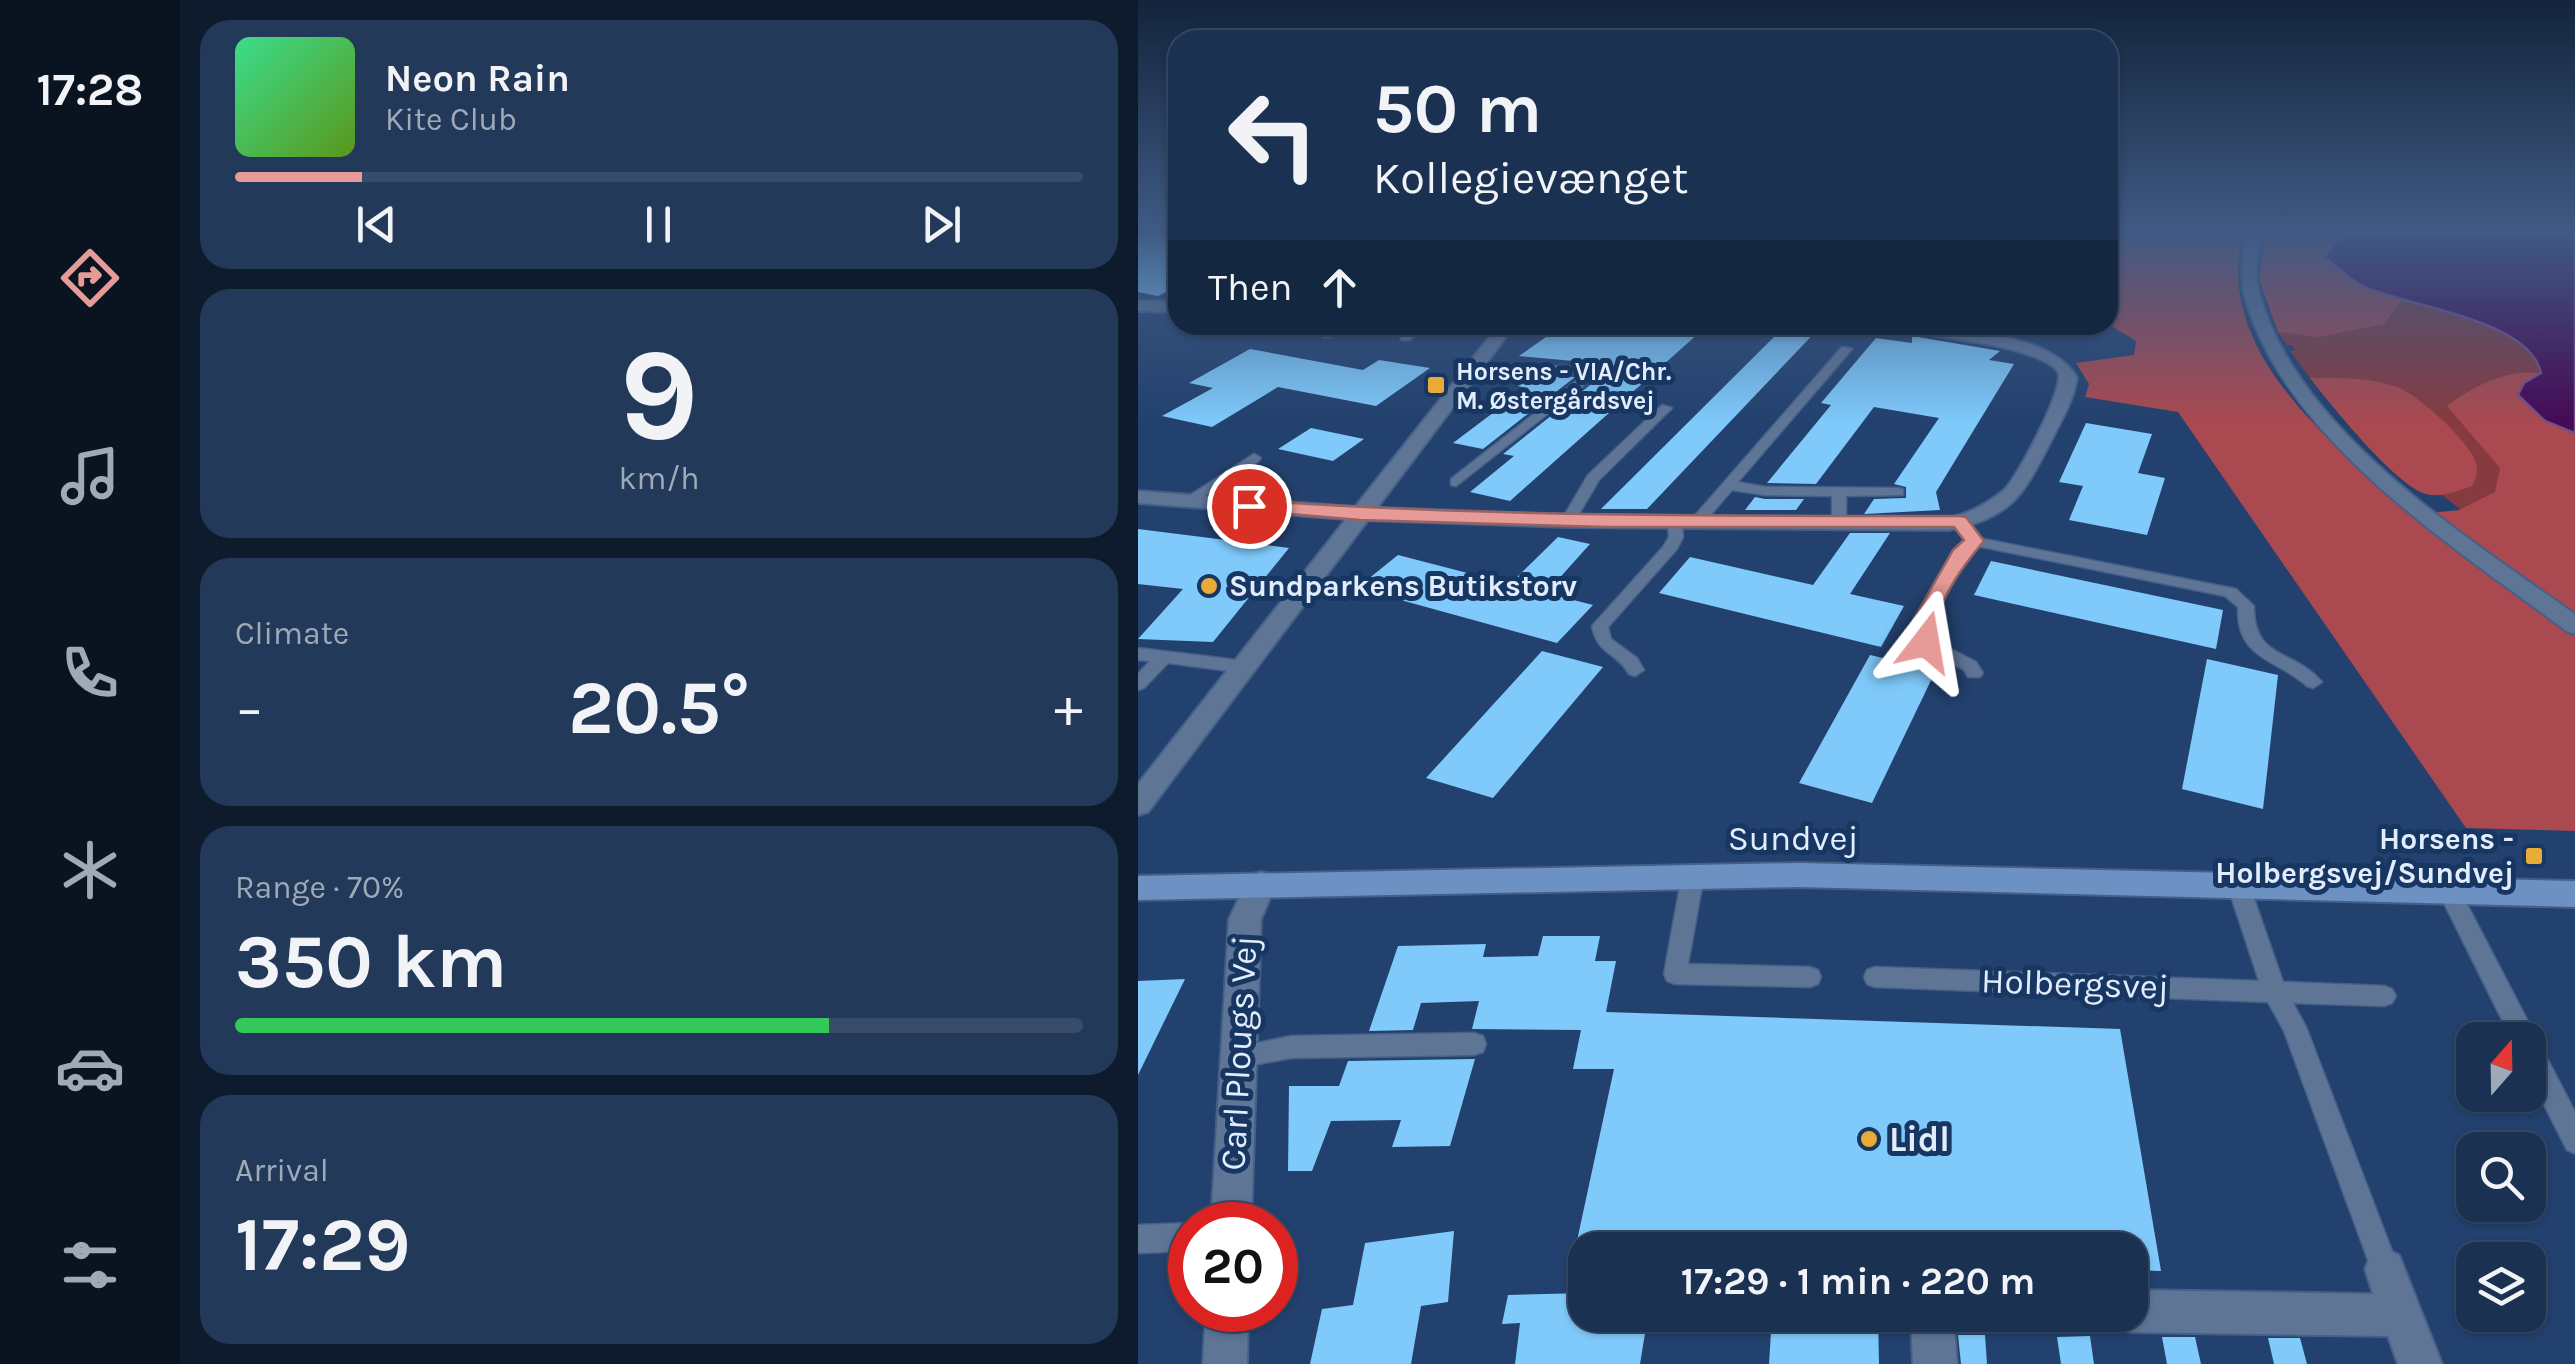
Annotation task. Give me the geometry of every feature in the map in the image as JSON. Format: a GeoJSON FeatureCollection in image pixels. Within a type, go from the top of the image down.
{"type":"FeatureCollection","features":[{"type":"Feature","properties":{"kind":"main road","name":"Sundvej"},"geometry":{"type":"LineString","coordinates":[[1138,888],[1693,875],[2576,894]]}},
{"type":"Feature","properties":{"kind":"street"},"geometry":{"type":"LineString","coordinates":[[2251,296],[2259,325],[2293,383],[2326,422],[2420,510],[2576,627]]}},
{"type":"Feature","properties":{"kind":"street"},"geometry":{"type":"LineString","coordinates":[[1138,306],[1168,307]]}},
{"type":"Feature","properties":{"kind":"street"},"geometry":{"type":"LineString","coordinates":[[1138,804],[1499,335]]}},
{"type":"Feature","properties":{"kind":"street"},"geometry":{"type":"LineString","coordinates":[[1138,497],[1360,514],[1568,521],[1959,522],[1977,518],[2015,491],[2065,397],[2069,378],[2064,366],[2019,345],[1956,335]]}},
{"type":"Feature","properties":{"kind":"street","name":"Carl Plougs Vej"},"geometry":{"type":"LineString","coordinates":[[1232,1202],[1246,919],[1261,884]]}},
{"type":"Feature","properties":{"kind":"street"},"geometry":{"type":"LineString","coordinates":[[2385,1269],[2420,1364]]}},
{"type":"Feature","properties":{"kind":"street"},"geometry":{"type":"LineString","coordinates":[[2148,1311],[2400,1315]]}},
{"type":"Feature","properties":{"kind":"street"},"geometry":{"type":"LineString","coordinates":[[1225,1364],[1226,1332]]}},
{"type":"Feature","properties":{"kind":"street"},"geometry":{"type":"LineString","coordinates":[[1933,1332],[1934,1364]]}},
{"type":"Feature","properties":{"kind":"lane"},"geometry":{"type":"LineString","coordinates":[[1405,338],[1410,335]]}},
{"type":"Feature","properties":{"kind":"lane"},"geometry":{"type":"LineString","coordinates":[[1634,670],[1630,662],[1603,641],[1600,626],[1669,549],[1686,523],[1729,485],[1846,349]]}},
{"type":"Feature","properties":{"kind":"lane"},"geometry":{"type":"LineString","coordinates":[[1456,482],[1596,371],[1472,368]]}},
{"type":"Feature","properties":{"kind":"lane"},"geometry":{"type":"LineString","coordinates":[[1568,521],[1593,478],[1666,408]]}},
{"type":"Feature","properties":{"kind":"lane"},"geometry":{"type":"LineString","coordinates":[[1188,501],[1254,458]]}},
{"type":"Feature","properties":{"kind":"lane"},"geometry":{"type":"LineString","coordinates":[[1729,485],[1765,491],[1898,492]]}},
{"type":"Feature","properties":{"kind":"lane"},"geometry":{"type":"LineString","coordinates":[[1839,492],[1839,524]]}},
{"type":"Feature","properties":{"kind":"lane"},"geometry":{"type":"LineString","coordinates":[[1959,522],[1974,541],[2230,592],[2246,606],[2244,619],[2255,647],[2304,672],[2313,682]]}},
{"type":"Feature","properties":{"kind":"lane"},"geometry":{"type":"LineString","coordinates":[[1974,541],[1963,550],[1923,622],[1926,642],[1970,666],[1974,673]]}},
{"type":"Feature","properties":{"kind":"lane"},"geometry":{"type":"LineString","coordinates":[[1138,654],[1245,667]]}},
{"type":"Feature","properties":{"kind":"lane"},"geometry":{"type":"LineString","coordinates":[[1138,684],[1164,657]]}},
{"type":"Feature","properties":{"kind":"lane"},"geometry":{"type":"LineString","coordinates":[[1693,875],[1675,974],[1810,977]]}},
{"type":"Feature","properties":{"kind":"lane"},"geometry":{"type":"LineString","coordinates":[[2238,884],[2274,993],[2294,1027],[2385,1269]]}},
{"type":"Feature","properties":{"kind":"lane"},"geometry":{"type":"LineString","coordinates":[[2448,890],[2515,1022]]}},
{"type":"Feature","properties":{"kind":"lane","name":"Holbergsvej"},"geometry":{"type":"LineString","coordinates":[[1876,977],[2384,996]]}},
{"type":"Feature","properties":{"kind":"lane"},"geometry":{"type":"LineString","coordinates":[[1238,1058],[1291,1047],[1474,1044]]}},
{"type":"Feature","properties":{"kind":"lane"},"geometry":{"type":"LineString","coordinates":[[2546,1083],[2576,1141]]}},
{"type":"Feature","properties":{"kind":"lane"},"geometry":{"type":"LineString","coordinates":[[1138,1240],[1168,1238]]}},
{"type":"Feature","properties":{"kind":"shaded area"},"geometry":{"type":"Polygon","coordinates":[[[2118,296],[2241,296],[2245,317],[2262,355],[2286,392],[2347,457],[2411,515],[2459,510],[2495,492],[2500,468],[2447,406],[2492,380],[2517,373],[2541,374],[2545,421],[2575,433],[2575,831],[2466,828],[2178,412],[2085,397],[2089,384],[2076,363],[2134,355],[2136,341],[2118,330],[2118,296]]]}},
{"type":"Feature","properties":{"kind":"shaded area"},"geometry":{"type":"Polygon","coordinates":[[[2265,296],[2404,297],[2384,324],[2318,337],[2278,332],[2265,296]]]}},
{"type":"Feature","properties":{"kind":"shaded area"},"geometry":{"type":"Polygon","coordinates":[[[2280,296],[2575,296],[2575,599],[2365,435],[2310,378],[2290,351],[2295,350],[2292,345],[2287,345],[2278,332],[2285,331],[2280,296]]]}},
{"type":"Feature","properties":{"kind":"shaded area"},"geometry":{"type":"Polygon","coordinates":[[[2390,296],[2575,296],[2575,433],[2545,421],[2518,395],[2524,383],[2541,373],[2532,354],[2514,339],[2463,316],[2390,296]]]}},
{"type":"Feature","properties":{"kind":"shaded area"},"geometry":{"type":"Polygon","coordinates":[[[2310,378],[2373,381],[2414,397],[2469,449],[2477,469],[2472,486],[2438,495],[2413,488],[2365,443],[2310,378]]]}},
{"type":"Feature","properties":{"kind":"building"},"geometry":{"type":"Polygon","coordinates":[[[1549,335],[1697,335],[1510,501],[1470,492],[1514,456],[1503,454],[1604,374],[1604,368],[1596,363],[1519,356],[1549,335]]]}},
{"type":"Feature","properties":{"kind":"building"},"geometry":{"type":"Polygon","coordinates":[[[1776,335],[1812,335],[1647,509],[1601,509],[1776,335]]]}},
{"type":"Feature","properties":{"kind":"building"},"geometry":{"type":"Polygon","coordinates":[[[1912,336],[2000,351],[1989,360],[2014,364],[1936,492],[1940,510],[1864,514],[1874,499],[1906,498],[1906,487],[1894,484],[1939,418],[1874,407],[1816,484],[1767,483],[1831,405],[1821,403],[1876,338],[1912,343],[1912,336]]]}},
{"type":"Feature","properties":{"kind":"building"},"geometry":{"type":"Polygon","coordinates":[[[1250,349],[1363,370],[1379,360],[1430,368],[1376,406],[1278,387],[1212,427],[1162,416],[1213,388],[1189,383],[1250,349]]]}},
{"type":"Feature","properties":{"kind":"building"},"geometry":{"type":"Polygon","coordinates":[[[1532,376],[1575,377],[1483,449],[1453,443],[1526,388],[1518,386],[1532,376]]]}},
{"type":"Feature","properties":{"kind":"building"},"geometry":{"type":"Polygon","coordinates":[[[2086,423],[2152,434],[2138,473],[2165,478],[2147,535],[2069,520],[2083,486],[2059,482],[2086,423]]]}},
{"type":"Feature","properties":{"kind":"building"},"geometry":{"type":"Polygon","coordinates":[[[1311,428],[1364,439],[1333,461],[1278,449],[1311,428]]]}},
{"type":"Feature","properties":{"kind":"building"},"geometry":{"type":"Polygon","coordinates":[[[1755,497],[1804,499],[1796,510],[1745,510],[1755,497]]]}},
{"type":"Feature","properties":{"kind":"building","name":"Sundparkens Butikstorv"},"geometry":{"type":"Polygon","coordinates":[[[1138,529],[1289,548],[1213,642],[1138,639],[1183,589],[1138,584],[1138,529]]]}},
{"type":"Feature","properties":{"kind":"building"},"geometry":{"type":"Polygon","coordinates":[[[1850,533],[1890,533],[1850,594],[1904,606],[1881,647],[1659,593],[1690,557],[1813,585],[1850,533]]]}},
{"type":"Feature","properties":{"kind":"building"},"geometry":{"type":"Polygon","coordinates":[[[1558,537],[1590,544],[1546,593],[1593,605],[1557,643],[1357,588],[1398,555],[1510,584],[1558,537]]]}},
{"type":"Feature","properties":{"kind":"building"},"geometry":{"type":"Polygon","coordinates":[[[1991,561],[2223,610],[2216,649],[1974,595],[1991,561]]]}},
{"type":"Feature","properties":{"kind":"building"},"geometry":{"type":"Polygon","coordinates":[[[1542,651],[1603,667],[1493,798],[1426,778],[1542,651]]]}},
{"type":"Feature","properties":{"kind":"building"},"geometry":{"type":"Polygon","coordinates":[[[1870,655],[1936,670],[1872,803],[1799,783],[1870,655]]]}},
{"type":"Feature","properties":{"kind":"building"},"geometry":{"type":"Polygon","coordinates":[[[2207,659],[2278,675],[2263,809],[2182,789],[2207,659]]]}},
{"type":"Feature","properties":{"kind":"building","name":"Lidl"},"geometry":{"type":"Polygon","coordinates":[[[1543,936],[1600,936],[1595,961],[1616,961],[1606,1012],[2120,1029],[2161,1271],[2148,1271],[2148,1232],[1579,1232],[1614,1069],[1573,1069],[1581,1030],[1472,1029],[1479,1001],[1421,1003],[1413,1030],[1369,1031],[1398,946],[1486,944],[1483,957],[1538,956],[1543,936]]]}},
{"type":"Feature","properties":{"kind":"building"},"geometry":{"type":"Polygon","coordinates":[[[1185,979],[1138,1075],[1138,981],[1185,979]]]}},
{"type":"Feature","properties":{"kind":"building"},"geometry":{"type":"Polygon","coordinates":[[[1475,1059],[1450,1146],[1392,1147],[1401,1120],[1331,1121],[1312,1171],[1288,1171],[1289,1086],[1339,1086],[1348,1061],[1475,1059]]]}},
{"type":"Feature","properties":{"kind":"building"},"geometry":{"type":"Polygon","coordinates":[[[1454,1231],[1448,1302],[1421,1306],[1411,1364],[1310,1364],[1322,1309],[1353,1305],[1365,1243],[1454,1231]]]}},
{"type":"Feature","properties":{"kind":"building"},"geometry":{"type":"Polygon","coordinates":[[[1568,1293],[1568,1332],[1645,1332],[1640,1364],[1515,1364],[1520,1323],[1502,1324],[1508,1295],[1568,1293]]]}},
{"type":"Feature","properties":{"kind":"building"},"geometry":{"type":"Polygon","coordinates":[[[1771,1332],[1878,1332],[1879,1364],[1769,1364],[1771,1332]]]}},
{"type":"Feature","properties":{"kind":"building"},"geometry":{"type":"Polygon","coordinates":[[[1958,1335],[1985,1335],[1987,1364],[1961,1364],[1958,1335]]]}},
{"type":"Feature","properties":{"kind":"building"},"geometry":{"type":"Polygon","coordinates":[[[2090,1336],[2094,1364],[2061,1364],[2057,1337],[2090,1336]]]}},
{"type":"Feature","properties":{"kind":"building"},"geometry":{"type":"Polygon","coordinates":[[[2162,1337],[2195,1337],[2201,1364],[2167,1364],[2162,1337]]]}},
{"type":"Feature","properties":{"kind":"building"},"geometry":{"type":"Polygon","coordinates":[[[2268,1338],[2300,1338],[2307,1364],[2274,1364],[2268,1338]]]}},
{"type":"Feature","properties":{"kind":"place","name":"Horsens - VIA/Chr. M. Østergårdsvej"},"geometry":{"type":"Point","coordinates":[1436,385]}},
{"type":"Feature","properties":{"kind":"place","name":"Sundparkens Butikstorv"},"geometry":{"type":"Point","coordinates":[1209,586]}},
{"type":"Feature","properties":{"kind":"place","name":"Horsens - Holbergsvej/Sundvej"},"geometry":{"type":"Point","coordinates":[2534,856]}},
{"type":"Feature","properties":{"kind":"place","name":"Lidl"},"geometry":{"type":"Point","coordinates":[1869,1139]}},
{"type":"Feature","properties":{"kind":"route"},"geometry":{"type":"LineString","coordinates":[[1249,506],[1360,514],[1608,522],[1959,522],[1974,541],[1963,550],[1923,622],[1926,642]]}}]}
